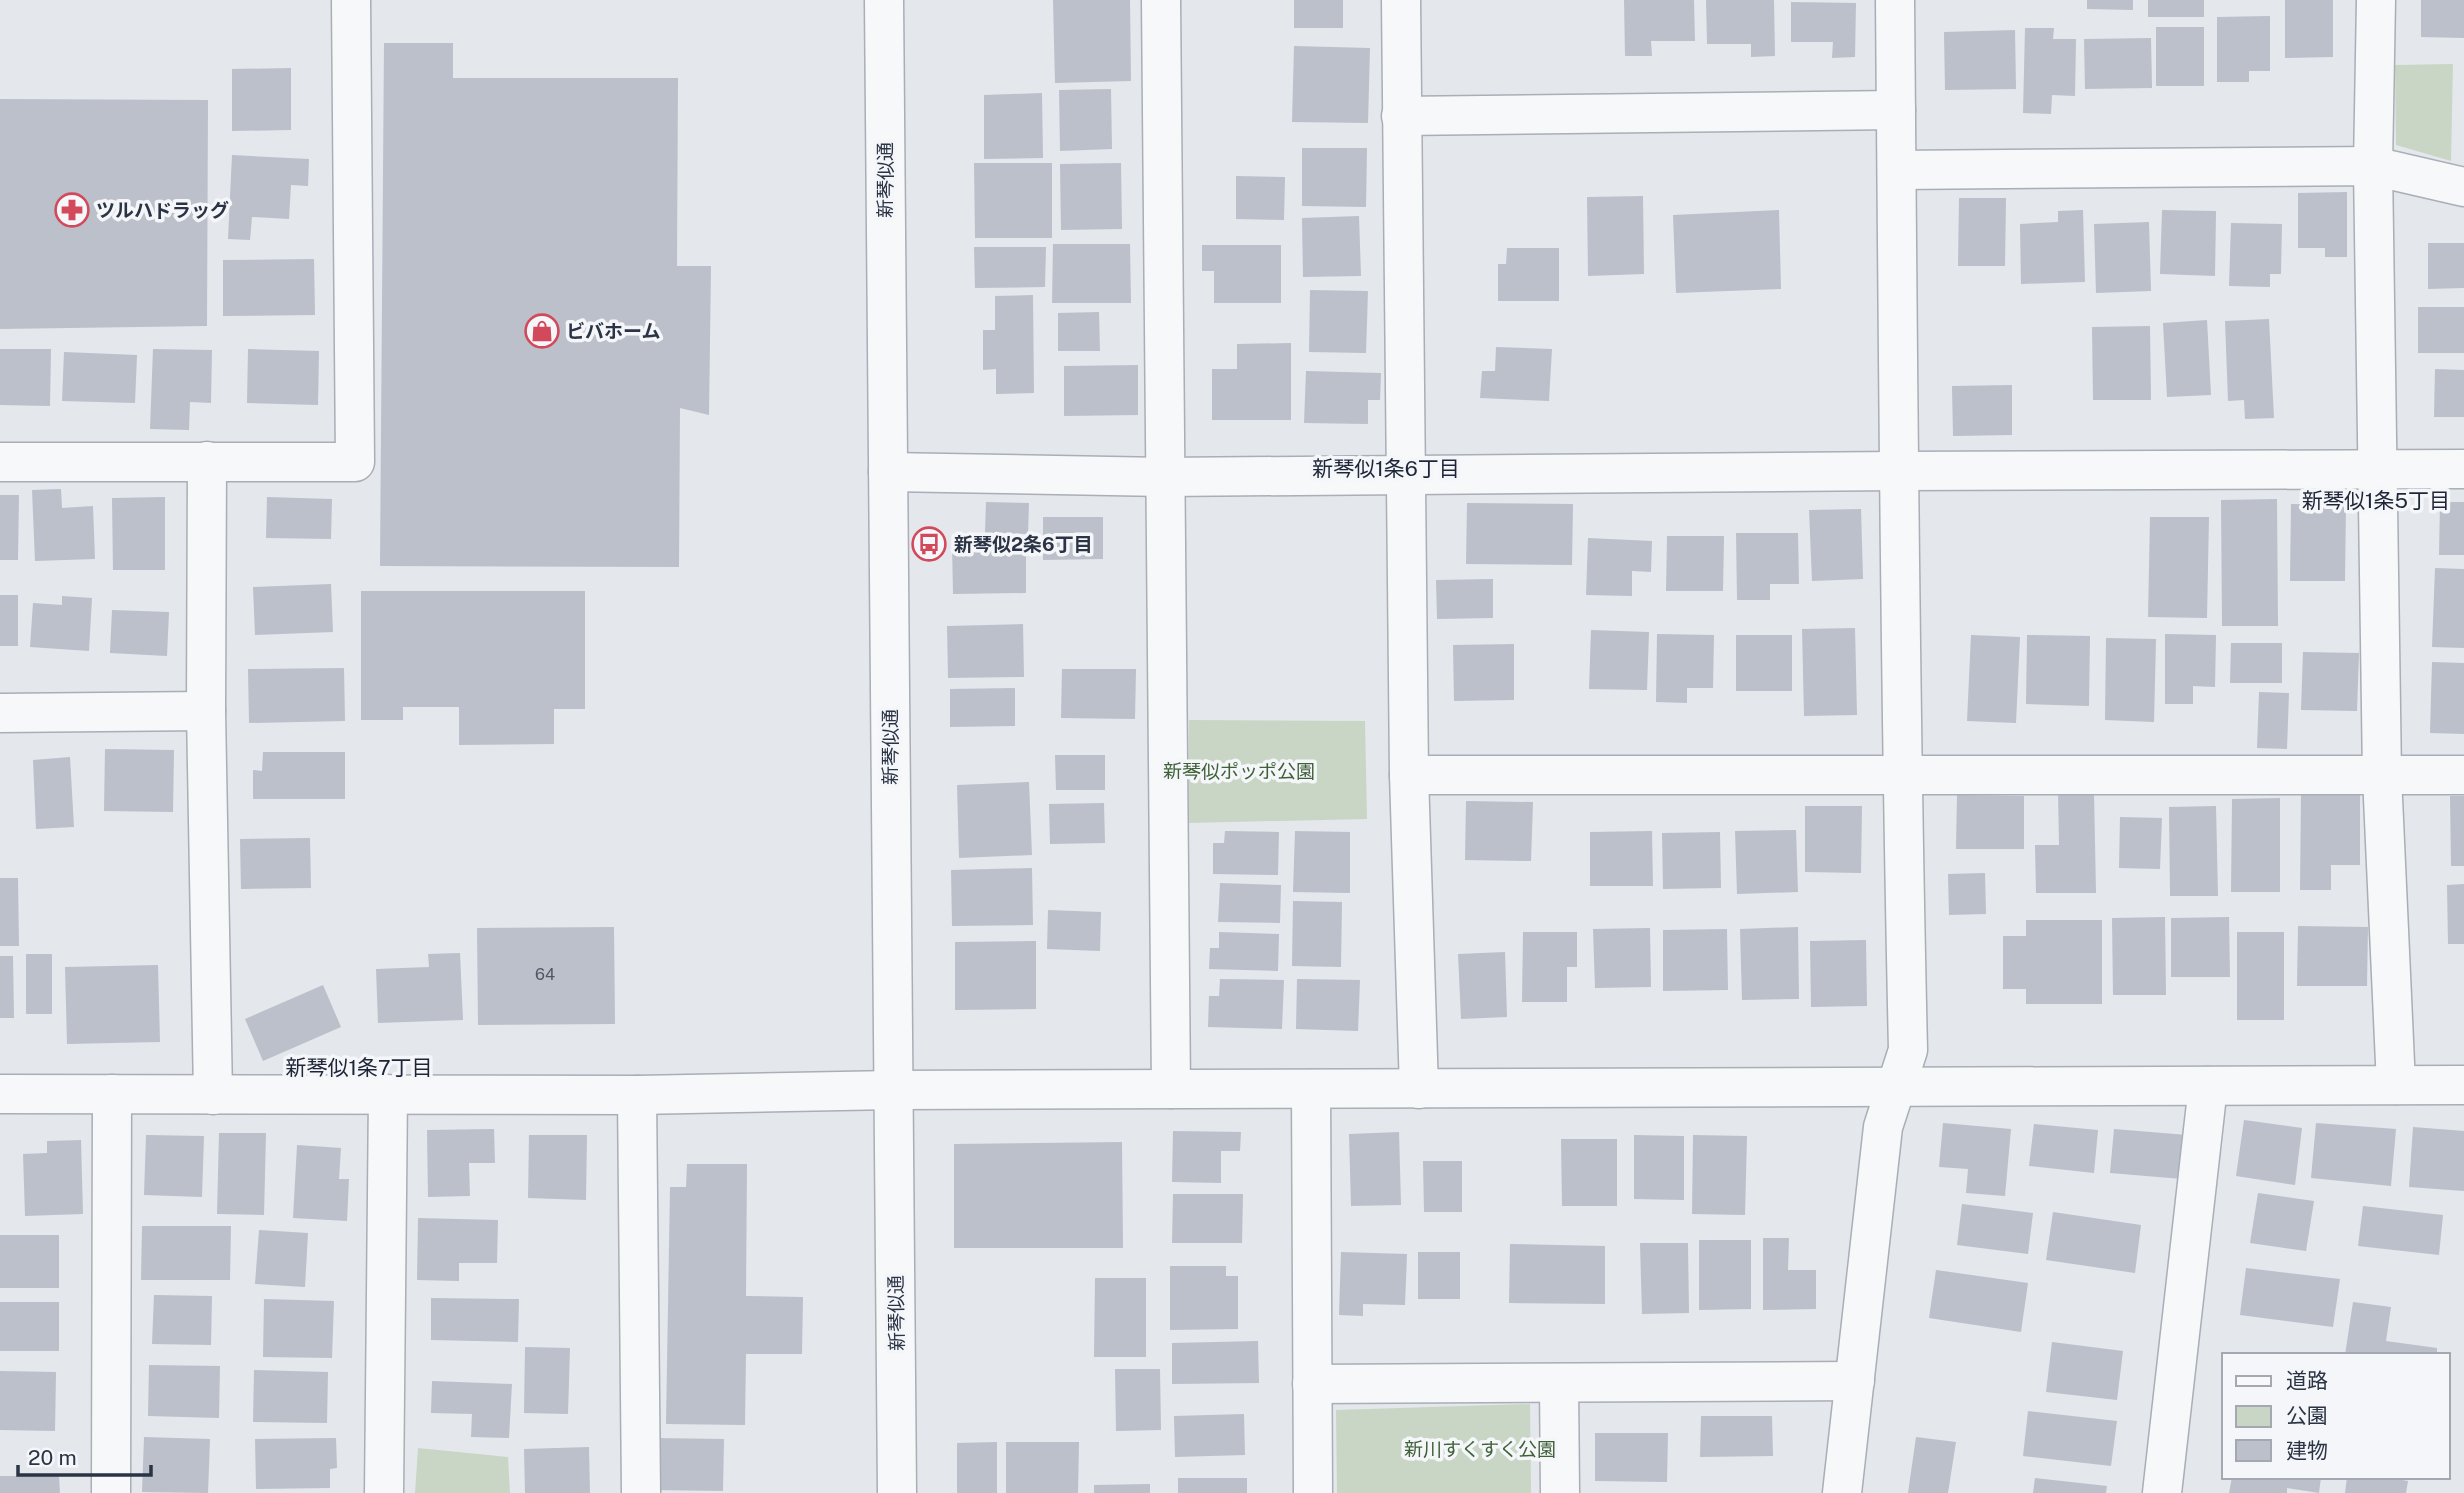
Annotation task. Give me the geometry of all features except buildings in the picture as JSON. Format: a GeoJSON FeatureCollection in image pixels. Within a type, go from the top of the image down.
{"type":"FeatureCollection","features":[{"type":"Feature","properties":{"kind":"street"},"geometry":{"type":"LineString","coordinates":[[0,462],[355,462],[351,0]]}},
{"type":"Feature","properties":{"kind":"street","name":"新琴似通"},"geometry":{"type":"LineString","coordinates":[[884,0],[897,1493]]}},
{"type":"Feature","properties":{"kind":"street"},"geometry":{"type":"LineString","coordinates":[[1161,0],[1171,1089]]}},
{"type":"Feature","properties":{"kind":"street"},"geometry":{"type":"LineString","coordinates":[[1401,0],[1404,476],[1409,775],[1419,1089]]}},
{"type":"Feature","properties":{"kind":"street"},"geometry":{"type":"LineString","coordinates":[[1842,1493],[1883,1127],[1908,1050],[1897,471],[1898,170],[1895,0]]}},
{"type":"Feature","properties":{"kind":"street"},"geometry":{"type":"LineString","coordinates":[[2376,0],[2373,166],[2382,776],[2396,1085]]}},
{"type":"Feature","properties":{"kind":"street"},"geometry":{"type":"LineString","coordinates":[[1401,116],[1896,110]]}},
{"type":"Feature","properties":{"kind":"street"},"geometry":{"type":"LineString","coordinates":[[1898,170],[2373,166],[2464,187]]}},
{"type":"Feature","properties":{"kind":"street"},"geometry":{"type":"LineString","coordinates":[[208,461],[206,711],[213,1095]]}},
{"type":"Feature","properties":{"kind":"street"},"geometry":{"type":"LineString","coordinates":[[888,472],[1164,477],[2464,469]]}},
{"type":"Feature","properties":{"kind":"street"},"geometry":{"type":"LineString","coordinates":[[0,713],[206,711]]}},
{"type":"Feature","properties":{"kind":"street"},"geometry":{"type":"LineString","coordinates":[[1409,775],[2464,775]]}},
{"type":"Feature","properties":{"kind":"street"},"geometry":{"type":"LineString","coordinates":[[0,1094],[637,1095],[893,1090],[2464,1085]]}},
{"type":"Feature","properties":{"kind":"street"},"geometry":{"type":"LineString","coordinates":[[2162,1493],[2208,1086]]}},
{"type":"Feature","properties":{"kind":"street"},"geometry":{"type":"LineString","coordinates":[[1311,1089],[1313,1493]]}},
{"type":"Feature","properties":{"kind":"street"},"geometry":{"type":"LineString","coordinates":[[111,1493],[112,1094]]}},
{"type":"Feature","properties":{"kind":"street"},"geometry":{"type":"LineString","coordinates":[[384,1493],[388,1094]]}},
{"type":"Feature","properties":{"kind":"street"},"geometry":{"type":"LineString","coordinates":[[637,1095],[641,1493]]}},
{"type":"Feature","properties":{"kind":"street"},"geometry":{"type":"LineString","coordinates":[[1312,1384],[1855,1381]]}},
{"type":"Feature","properties":{"kind":"street"},"geometry":{"type":"LineString","coordinates":[[1559,1383],[1560,1493]]}},
{"type":"Feature","properties":{"kind":"green space"},"geometry":{"type":"Polygon","coordinates":[[[2453,64],[2451,161],[2396,145],[2395,65],[2453,64]]]}},
{"type":"Feature","properties":{"kind":"green space","name":"新琴似ポッポ公園"},"geometry":{"type":"Polygon","coordinates":[[[1189,720],[1365,721],[1367,819],[1188,823],[1189,720]]]}},
{"type":"Feature","properties":{"kind":"green space","name":"新川すくすく公園"},"geometry":{"type":"Polygon","coordinates":[[[1530,1404],[1531,1493],[1337,1493],[1336,1410],[1530,1404]]]}},
{"type":"Feature","properties":{"kind":"green space"},"geometry":{"type":"Polygon","coordinates":[[[418,1448],[508,1457],[510,1493],[415,1493],[418,1448]]]}},
{"type":"Feature","properties":{"kind":"place","name":"ツルハドラッグ"},"geometry":{"type":"Point","coordinates":[72,210]}},
{"type":"Feature","properties":{"kind":"place","name":"ビバホーム"},"geometry":{"type":"Point","coordinates":[542,331]}},
{"type":"Feature","properties":{"kind":"place","name":"新琴似2条6丁目"},"geometry":{"type":"Point","coordinates":[929,544]}},
{"type":"Feature","properties":{"kind":"district","name":"新琴似1条6丁目"},"geometry":{"type":"Point","coordinates":[1386,469]}},
{"type":"Feature","properties":{"kind":"district","name":"新琴似1条5丁目"},"geometry":{"type":"Point","coordinates":[2376,501]}},
{"type":"Feature","properties":{"kind":"district","name":"新琴似1条7丁目"},"geometry":{"type":"Point","coordinates":[359,1068]}}]}
